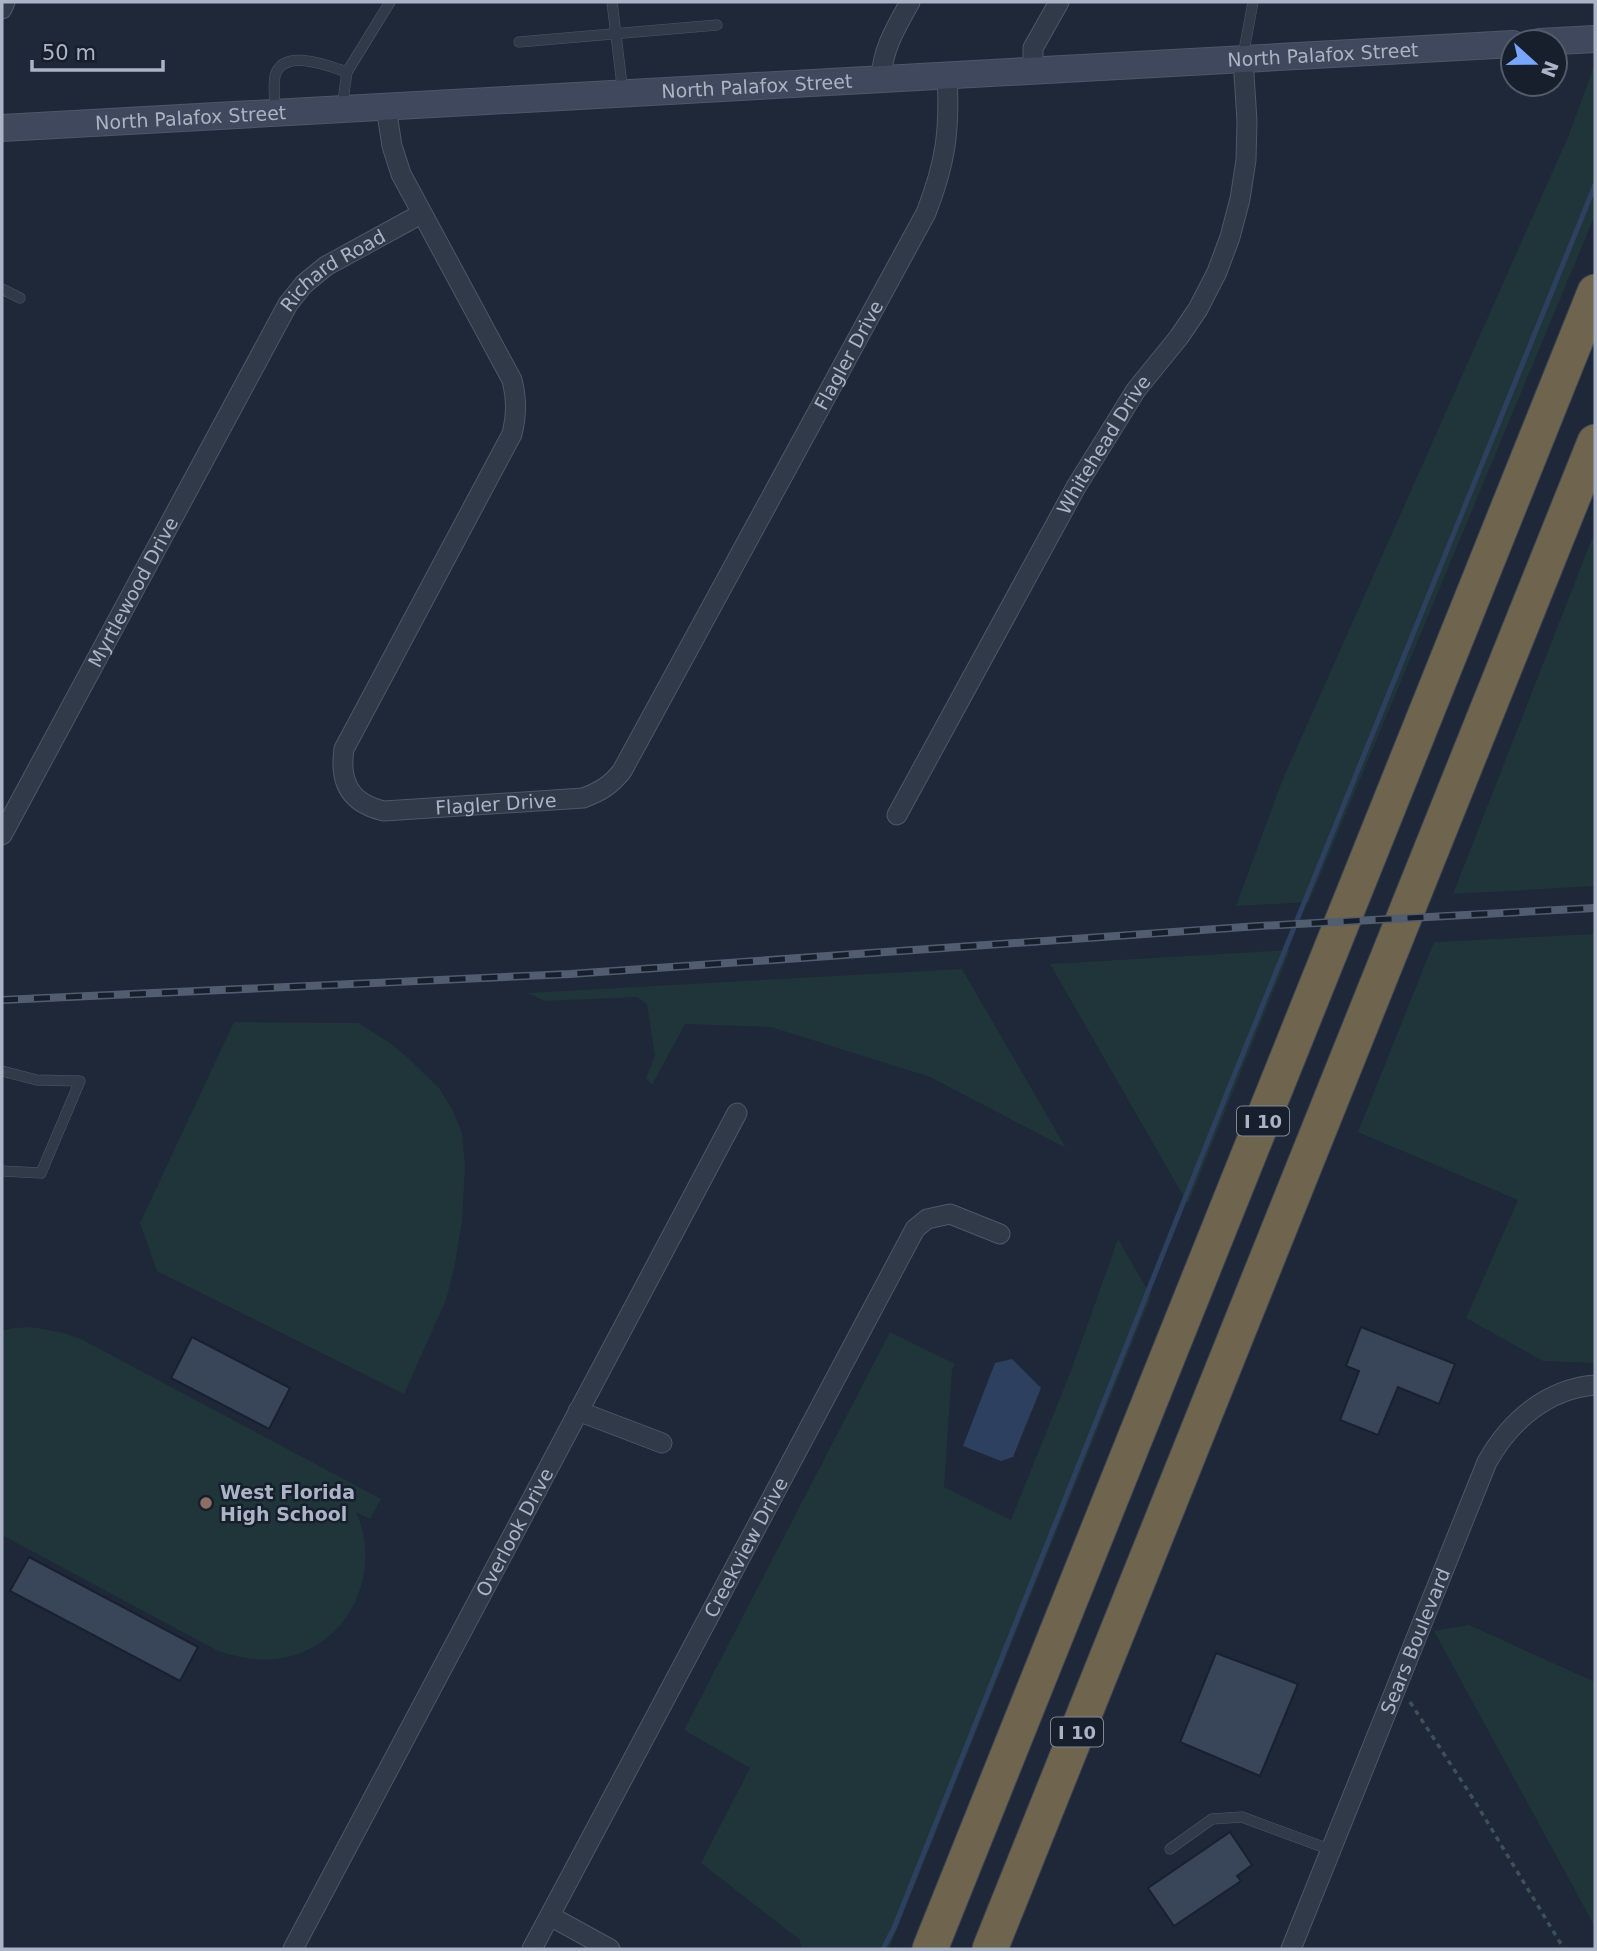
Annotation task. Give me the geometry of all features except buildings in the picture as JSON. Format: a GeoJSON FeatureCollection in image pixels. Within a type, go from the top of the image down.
{"type":"FeatureCollection","features":[{"type":"Feature","properties":{"kind":"highway","name":"I 10"},"geometry":{"type":"LineString","coordinates":[[930,1949],[1595,292]]}},
{"type":"Feature","properties":{"kind":"highway","name":"I 10"},"geometry":{"type":"LineString","coordinates":[[990,1949],[1595,442]]}},
{"type":"Feature","properties":{"kind":"main road"},"geometry":{"type":"LineString","coordinates":[[1569,40],[1595,39]]}},
{"type":"Feature","properties":{"kind":"main road","name":"North Palafox Street"},"geometry":{"type":"LineString","coordinates":[[2,128],[1499,45]]}},
{"type":"Feature","properties":{"kind":"street"},"geometry":{"type":"LineString","coordinates":[[2,9],[5,2]]}},
{"type":"Feature","properties":{"kind":"street"},"geometry":{"type":"LineString","coordinates":[[881,79],[886,48],[910,2]]}},
{"type":"Feature","properties":{"kind":"street"},"geometry":{"type":"LineString","coordinates":[[1033,71],[1033,48],[1059,2]]}},
{"type":"Feature","properties":{"kind":"street","name":"Whitehead Drive"},"geometry":{"type":"LineString","coordinates":[[897,816],[1076,487],[1136,390],[1198,309],[1217,272],[1237,212],[1246,160],[1247,121],[1243,60]]}},
{"type":"Feature","properties":{"kind":"street","name":"Flagler Drive"},"geometry":{"type":"LineString","coordinates":[[386,107],[392,146],[401,174],[512,380],[517,397],[517,417],[512,434],[344,749],[341,764],[349,790],[371,808],[384,811],[583,798],[598,793],[622,771],[926,213],[938,184],[946,150],[949,113],[947,75]]}},
{"type":"Feature","properties":{"kind":"street","name":"Richard Road"},"geometry":{"type":"LineString","coordinates":[[264,346],[288,304],[304,284],[326,267],[421,214]]}},
{"type":"Feature","properties":{"kind":"street","name":"Myrtlewood Drive"},"geometry":{"type":"LineString","coordinates":[[2,835],[264,346]]}},
{"type":"Feature","properties":{"kind":"street","name":"Overlook Drive"},"geometry":{"type":"LineString","coordinates":[[293,1949],[737,1113]]}},
{"type":"Feature","properties":{"kind":"street","name":"Creekview Drive"},"geometry":{"type":"LineString","coordinates":[[532,1949],[915,1229],[927,1219],[950,1214],[1000,1234]]}},
{"type":"Feature","properties":{"kind":"street","name":"Sears Boulevard"},"geometry":{"type":"LineString","coordinates":[[1291,1949],[1482,1474],[1497,1444],[1510,1427],[1528,1411],[1567,1391],[1595,1385]]}},
{"type":"Feature","properties":{"kind":"street"},"geometry":{"type":"LineString","coordinates":[[578,1411],[662,1443]]}},
{"type":"Feature","properties":{"kind":"street"},"geometry":{"type":"LineString","coordinates":[[550,1916],[610,1949]]}},
{"type":"Feature","properties":{"kind":"lane"},"geometry":{"type":"LineString","coordinates":[[342,110],[347,72],[390,2]]}},
{"type":"Feature","properties":{"kind":"lane"},"geometry":{"type":"LineString","coordinates":[[612,2],[623,94]]}},
{"type":"Feature","properties":{"kind":"lane"},"geometry":{"type":"LineString","coordinates":[[1243,60],[1253,2]]}},
{"type":"Feature","properties":{"kind":"lane"},"geometry":{"type":"LineString","coordinates":[[519,42],[717,25]]}},
{"type":"Feature","properties":{"kind":"lane"},"geometry":{"type":"LineString","coordinates":[[275,113],[274,80],[284,65],[300,59],[347,72]]}},
{"type":"Feature","properties":{"kind":"lane"},"geometry":{"type":"LineString","coordinates":[[2,289],[20,298]]}},
{"type":"Feature","properties":{"kind":"lane"},"geometry":{"type":"LineString","coordinates":[[2,1071],[37,1080],[80,1081],[41,1173],[2,1171]]}},
{"type":"Feature","properties":{"kind":"lane"},"geometry":{"type":"LineString","coordinates":[[1170,1849],[1212,1819],[1242,1817],[1331,1850]]}},
{"type":"Feature","properties":{"kind":"path"},"geometry":{"type":"LineString","coordinates":[[1398,1683],[1474,1800],[1564,1949]]}},
{"type":"Feature","properties":{"kind":"green space"},"geometry":{"type":"Polygon","coordinates":[[[1595,64],[1595,215],[1309,902],[1236,906],[1282,781],[1568,137],[1595,64]]]}},
{"type":"Feature","properties":{"kind":"green space"},"geometry":{"type":"Polygon","coordinates":[[[1595,531],[1595,886],[1453,894],[1595,531]]]}},
{"type":"Feature","properties":{"kind":"green space"},"geometry":{"type":"Polygon","coordinates":[[[1595,934],[1595,1363],[1543,1361],[1466,1318],[1518,1200],[1358,1132],[1434,942],[1595,934]]]}},
{"type":"Feature","properties":{"kind":"green space"},"geometry":{"type":"Polygon","coordinates":[[[1290,950],[1188,1204],[1050,964],[1290,950]]]}},
{"type":"Feature","properties":{"kind":"green space"},"geometry":{"type":"Polygon","coordinates":[[[962,969],[1066,1148],[930,1077],[771,1027],[685,1024],[652,1085],[646,1078],[655,1056],[647,1004],[637,997],[545,1001],[527,993],[962,969]]]}},
{"type":"Feature","properties":{"kind":"green space"},"geometry":{"type":"Polygon","coordinates":[[[234,1022],[358,1023],[408,1058],[439,1088],[452,1109],[462,1133],[465,1167],[462,1221],[455,1264],[446,1300],[404,1394],[157,1271],[140,1223],[234,1022]]]}},
{"type":"Feature","properties":{"kind":"green space"},"geometry":{"type":"Polygon","coordinates":[[[1118,1239],[1151,1296],[889,1949],[801,1949],[800,1940],[701,1863],[750,1768],[684,1730],[890,1332],[955,1364],[952,1370],[944,1487],[1011,1520],[1072,1368],[1118,1239]]]}},
{"type":"Feature","properties":{"kind":"green space"},"geometry":{"type":"Polygon","coordinates":[[[31,1327],[81,1339],[381,1499],[370,1519],[356,1512],[364,1536],[362,1584],[353,1606],[340,1625],[322,1641],[301,1653],[276,1659],[232,1655],[218,1651],[2,1535],[2,1331],[31,1327]]]}},
{"type":"Feature","properties":{"kind":"green space"},"geometry":{"type":"Polygon","coordinates":[[[1469,1625],[1595,1682],[1595,1927],[1434,1631],[1469,1625]]]}},
{"type":"Feature","properties":{"kind":"water"},"geometry":{"type":"Polygon","coordinates":[[[1012,1359],[1041,1388],[1013,1457],[1001,1461],[963,1446],[995,1363],[1012,1359]]]}},
{"type":"Feature","properties":{"kind":"waterway"},"geometry":{"type":"LineString","coordinates":[[883,1949],[894,1928],[1231,1083],[1595,185]]}},
{"type":"Feature","properties":{"kind":"railway"},"geometry":{"type":"LineString","coordinates":[[2,1000],[570,974],[1259,926],[1595,908]]}},
{"type":"Feature","properties":{"kind":"place","name":"West Florida High School"},"geometry":{"type":"Point","coordinates":[206,1503]}}]}
